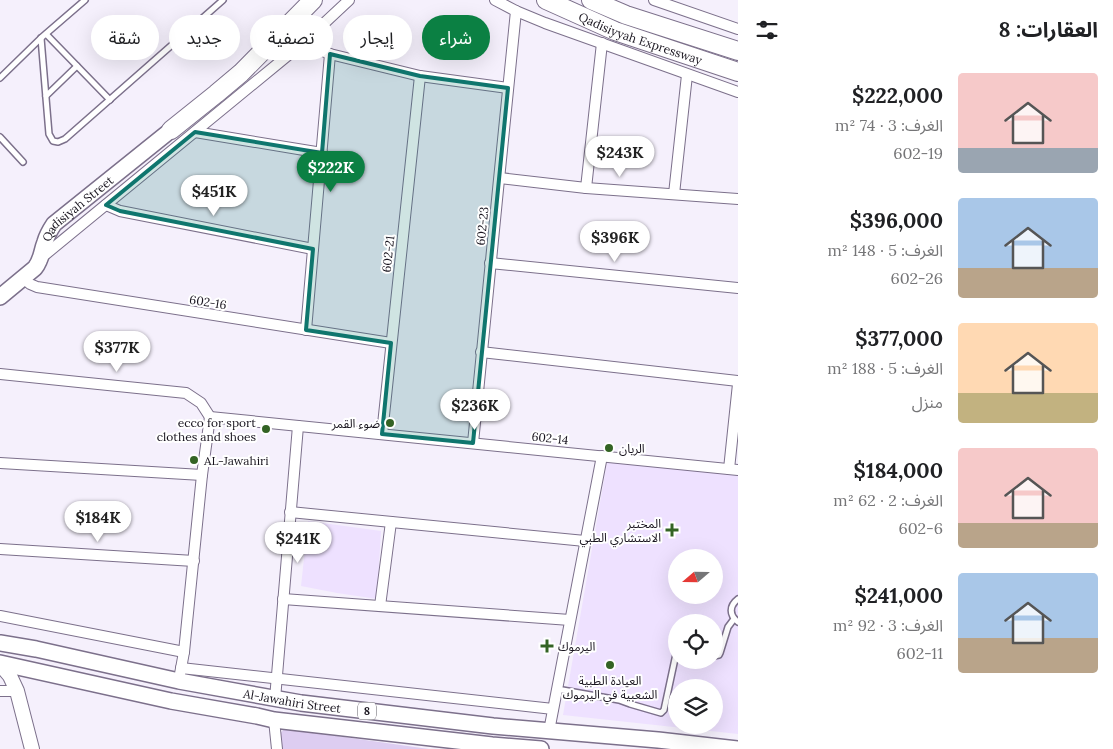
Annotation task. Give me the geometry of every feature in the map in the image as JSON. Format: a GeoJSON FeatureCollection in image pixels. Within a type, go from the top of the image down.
{"type":"FeatureCollection","features":[{"type":"Feature","properties":{"kind":"highway"},"geometry":{"type":"LineString","coordinates":[[170,130],[234,79],[313,0]]}},
{"type":"Feature","properties":{"kind":"highway","name":"Qadisiyyah Expressway"},"geometry":{"type":"LineString","coordinates":[[546,0],[615,31],[738,72]]}},
{"type":"Feature","properties":{"kind":"highway","name":"Qadisiyyah Expressway"},"geometry":{"type":"LineString","coordinates":[[591,0],[626,16],[738,51]]}},
{"type":"Feature","properties":{"kind":"main road","name":"Qadisiyah Street"},"geometry":{"type":"LineString","coordinates":[[0,297],[35,268],[41,258],[45,240],[54,224],[170,130]]}},
{"type":"Feature","properties":{"kind":"main road","name":"Al-Jawahiri Street"},"geometry":{"type":"LineString","coordinates":[[0,642],[180,675],[275,699],[492,726],[658,740],[738,749]]}},
{"type":"Feature","properties":{"kind":"main road","name":"Al-Jawahiri Street"},"geometry":{"type":"LineString","coordinates":[[0,663],[171,701],[274,720],[491,747],[541,749]]}},
{"type":"Feature","properties":{"kind":"street"},"geometry":{"type":"LineString","coordinates":[[333,15],[349,0]]}},
{"type":"Feature","properties":{"kind":"street"},"geometry":{"type":"LineString","coordinates":[[495,0],[545,23],[738,92]]}},
{"type":"Feature","properties":{"kind":"street"},"geometry":{"type":"LineString","coordinates":[[654,0],[668,2],[738,29]]}},
{"type":"Feature","properties":{"kind":"street","name":"602-23"},"geometry":{"type":"LineString","coordinates":[[473,443],[516,11]]}},
{"type":"Feature","properties":{"kind":"street"},"geometry":{"type":"LineString","coordinates":[[586,188],[602,43]]}},
{"type":"Feature","properties":{"kind":"street"},"geometry":{"type":"LineString","coordinates":[[333,55],[420,76],[508,88]]}},
{"type":"Feature","properties":{"kind":"street"},"geometry":{"type":"LineString","coordinates":[[41,258],[281,60]]}},
{"type":"Feature","properties":{"kind":"street"},"geometry":{"type":"LineString","coordinates":[[306,330],[330,60]]}},
{"type":"Feature","properties":{"kind":"street"},"geometry":{"type":"LineString","coordinates":[[674,194],[687,75]]}},
{"type":"Feature","properties":{"kind":"street","name":"602-21"},"geometry":{"type":"LineString","coordinates":[[382,434],[420,76]]}},
{"type":"Feature","properties":{"kind":"street"},"geometry":{"type":"LineString","coordinates":[[195,132],[322,153]]}},
{"type":"Feature","properties":{"kind":"street"},"geometry":{"type":"LineString","coordinates":[[500,178],[586,188],[738,198]]}},
{"type":"Feature","properties":{"kind":"street"},"geometry":{"type":"LineString","coordinates":[[106,205],[120,211],[313,249]]}},
{"type":"Feature","properties":{"kind":"street"},"geometry":{"type":"LineString","coordinates":[[490,263],[738,288]]}},
{"type":"Feature","properties":{"kind":"street","name":"602-16"},"geometry":{"type":"LineString","coordinates":[[23,278],[37,287],[391,344]]}},
{"type":"Feature","properties":{"kind":"street"},"geometry":{"type":"LineString","coordinates":[[481,352],[738,383],[734,469]]}},
{"type":"Feature","properties":{"kind":"street"},"geometry":{"type":"LineString","coordinates":[[0,374],[186,393],[201,403],[210,417],[180,675],[277,678],[552,708]]}},
{"type":"Feature","properties":{"kind":"street","name":"602-14"},"geometry":{"type":"LineString","coordinates":[[210,417],[734,469]]}},
{"type":"Feature","properties":{"kind":"street"},"geometry":{"type":"LineString","coordinates":[[275,699],[298,426]]}},
{"type":"Feature","properties":{"kind":"street"},"geometry":{"type":"LineString","coordinates":[[549,731],[602,456]]}},
{"type":"Feature","properties":{"kind":"street"},"geometry":{"type":"LineString","coordinates":[[0,462],[202,475]]}},
{"type":"Feature","properties":{"kind":"street"},"geometry":{"type":"LineString","coordinates":[[290,512],[585,541]]}},
{"type":"Feature","properties":{"kind":"street"},"geometry":{"type":"LineString","coordinates":[[380,606],[391,522]]}},
{"type":"Feature","properties":{"kind":"street"},"geometry":{"type":"LineString","coordinates":[[0,549],[194,561]]}},
{"type":"Feature","properties":{"kind":"street"},"geometry":{"type":"LineString","coordinates":[[283,600],[570,620]]}},
{"type":"Feature","properties":{"kind":"street"},"geometry":{"type":"LineString","coordinates":[[0,616],[184,652]]}},
{"type":"Feature","properties":{"kind":"street"},"geometry":{"type":"LineString","coordinates":[[0,663],[10,676],[17,691],[32,749]]}},
{"type":"Feature","properties":{"kind":"street"},"geometry":{"type":"LineString","coordinates":[[0,691],[17,691]]}},
{"type":"Feature","properties":{"kind":"street"},"geometry":{"type":"LineString","coordinates":[[274,720],[277,749]]}},
{"type":"Feature","properties":{"kind":"lane"},"geometry":{"type":"LineString","coordinates":[[0,78],[41,38],[85,0]]}},
{"type":"Feature","properties":{"kind":"lane"},"geometry":{"type":"LineString","coordinates":[[41,38],[49,134],[51,139],[58,142],[65,140],[223,0]]}},
{"type":"Feature","properties":{"kind":"lane"},"geometry":{"type":"LineString","coordinates":[[46,34],[110,100]]}},
{"type":"Feature","properties":{"kind":"lane"},"geometry":{"type":"LineString","coordinates":[[46,96],[78,66]]}},
{"type":"Feature","properties":{"kind":"lane"},"geometry":{"type":"LineString","coordinates":[[0,137],[23,162]]}},
{"type":"Feature","properties":{"kind":"lane"},"geometry":{"type":"LineString","coordinates":[[723,643],[728,627],[736,621],[731,614],[732,605],[738,599]]}},
{"type":"Feature","properties":{"kind":"lane"},"geometry":{"type":"LineString","coordinates":[[556,689],[619,700],[661,713],[664,710],[673,669]]}},
{"type":"Feature","properties":{"kind":"highlighted area"},"geometry":{"type":"Polygon","coordinates":[[[330,54],[420,76],[508,88],[473,443],[382,434],[391,343],[306,330],[313,249],[120,211],[106,205],[195,132],[322,153],[330,54]]]}},
{"type":"Feature","properties":{"kind":"shaded area"},"geometry":{"type":"Polygon","coordinates":[[[608,457],[738,473],[738,734],[723,732],[723,679],[668,679],[668,726],[563,715],[608,457]]]}},
{"type":"Feature","properties":{"kind":"shaded area"},"geometry":{"type":"Polygon","coordinates":[[[308,521],[381,531],[377,599],[301,586],[308,521]]]}},
{"type":"Feature","properties":{"kind":"shaded area"},"geometry":{"type":"Polygon","coordinates":[[[287,729],[429,749],[281,749],[280,734],[283,730],[287,729]]]}},
{"type":"Feature","properties":{"kind":"place","name":"ضوء القمر"},"geometry":{"type":"Point","coordinates":[390,423]}},
{"type":"Feature","properties":{"kind":"place","name":"ecco for sport clothes and shoes"},"geometry":{"type":"Point","coordinates":[266,429]}},
{"type":"Feature","properties":{"kind":"place","name":"الريان"},"geometry":{"type":"Point","coordinates":[609,448]}},
{"type":"Feature","properties":{"kind":"place","name":"AL-Jawahiri"},"geometry":{"type":"Point","coordinates":[194,460]}},
{"type":"Feature","properties":{"kind":"place","name":"المختبر الاستشاري الطبي"},"geometry":{"type":"Point","coordinates":[672,530]}},
{"type":"Feature","properties":{"kind":"place","name":"اليرموك"},"geometry":{"type":"Point","coordinates":[547,646]}},
{"type":"Feature","properties":{"kind":"place","name":"العيادة الطبية الشعبية في اليرموك"},"geometry":{"type":"Point","coordinates":[610,665]}}]}
